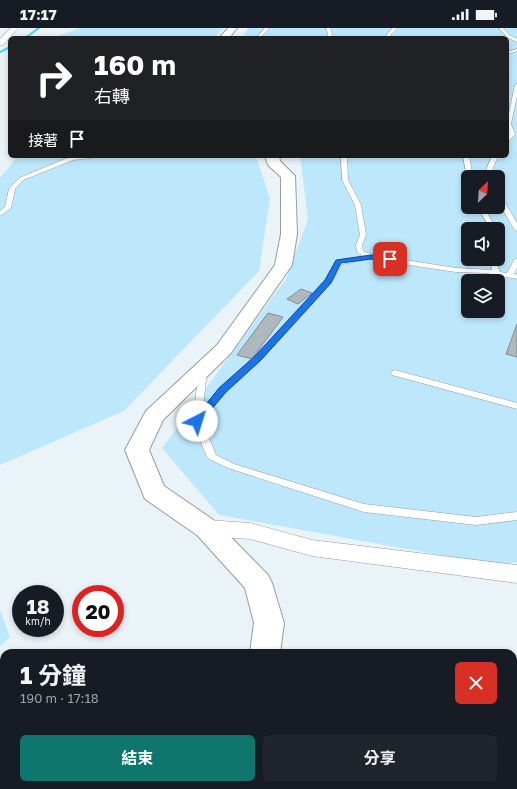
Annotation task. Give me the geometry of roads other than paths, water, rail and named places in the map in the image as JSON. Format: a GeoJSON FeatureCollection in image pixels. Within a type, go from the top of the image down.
{"type":"FeatureCollection","features":[{"type":"Feature","properties":{"kind":"street"},"geometry":{"type":"LineString","coordinates":[[8,36],[15,28]]}},
{"type":"Feature","properties":{"kind":"street"},"geometry":{"type":"LineString","coordinates":[[226,36],[233,28]]}},
{"type":"Feature","properties":{"kind":"street"},"geometry":{"type":"LineString","coordinates":[[0,43],[8,36]]}},
{"type":"Feature","properties":{"kind":"street"},"geometry":{"type":"LineString","coordinates":[[266,649],[269,623],[258,583],[206,528],[154,492],[137,450],[154,416],[224,349],[284,265],[289,234],[288,176],[273,162],[272,158]]}},
{"type":"Feature","properties":{"kind":"street"},"geometry":{"type":"LineString","coordinates":[[206,528],[250,531],[312,548],[517,574]]}},
{"type":"Feature","properties":{"kind":"lane"},"geometry":{"type":"LineString","coordinates":[[260,36],[267,28]]}},
{"type":"Feature","properties":{"kind":"lane"},"geometry":{"type":"LineString","coordinates":[[388,36],[395,28]]}},
{"type":"Feature","properties":{"kind":"lane"},"geometry":{"type":"LineString","coordinates":[[501,28],[508,36]]}},
{"type":"Feature","properties":{"kind":"lane"},"geometry":{"type":"LineString","coordinates":[[509,138],[512,134],[509,124],[517,85]]}},
{"type":"Feature","properties":{"kind":"lane"},"geometry":{"type":"LineString","coordinates":[[0,214],[8,208],[12,189],[22,179],[72,158]]}},
{"type":"Feature","properties":{"kind":"lane"},"geometry":{"type":"LineString","coordinates":[[344,158],[345,180],[358,205],[363,235],[359,245],[360,252],[371,257],[456,270],[486,271],[513,276],[517,260]]}},
{"type":"Feature","properties":{"kind":"lane"},"geometry":{"type":"LineString","coordinates":[[466,158],[469,170]]}},
{"type":"Feature","properties":{"kind":"lane"},"geometry":{"type":"LineString","coordinates":[[489,170],[494,158]]}},
{"type":"Feature","properties":{"kind":"lane"},"geometry":{"type":"LineString","coordinates":[[505,208],[517,229]]}},
{"type":"Feature","properties":{"kind":"lane"},"geometry":{"type":"LineString","coordinates":[[197,421],[223,390],[258,358],[328,281],[339,262],[371,257]]}},
{"type":"Feature","properties":{"kind":"lane"},"geometry":{"type":"LineString","coordinates":[[494,266],[497,273]]}},
{"type":"Feature","properties":{"kind":"lane"},"geometry":{"type":"LineString","coordinates":[[203,369],[197,421],[212,456],[231,466],[364,508],[476,521],[517,516]]}},
{"type":"Feature","properties":{"kind":"lane"},"geometry":{"type":"LineString","coordinates":[[395,373],[517,406]]}},
{"type":"Feature","properties":{"kind":"waterway"},"geometry":{"type":"LineString","coordinates":[[28,36],[39,28]]}},
{"type":"Feature","properties":{"kind":"waterway"},"geometry":{"type":"LineString","coordinates":[[0,52],[8,48]]}}]}
